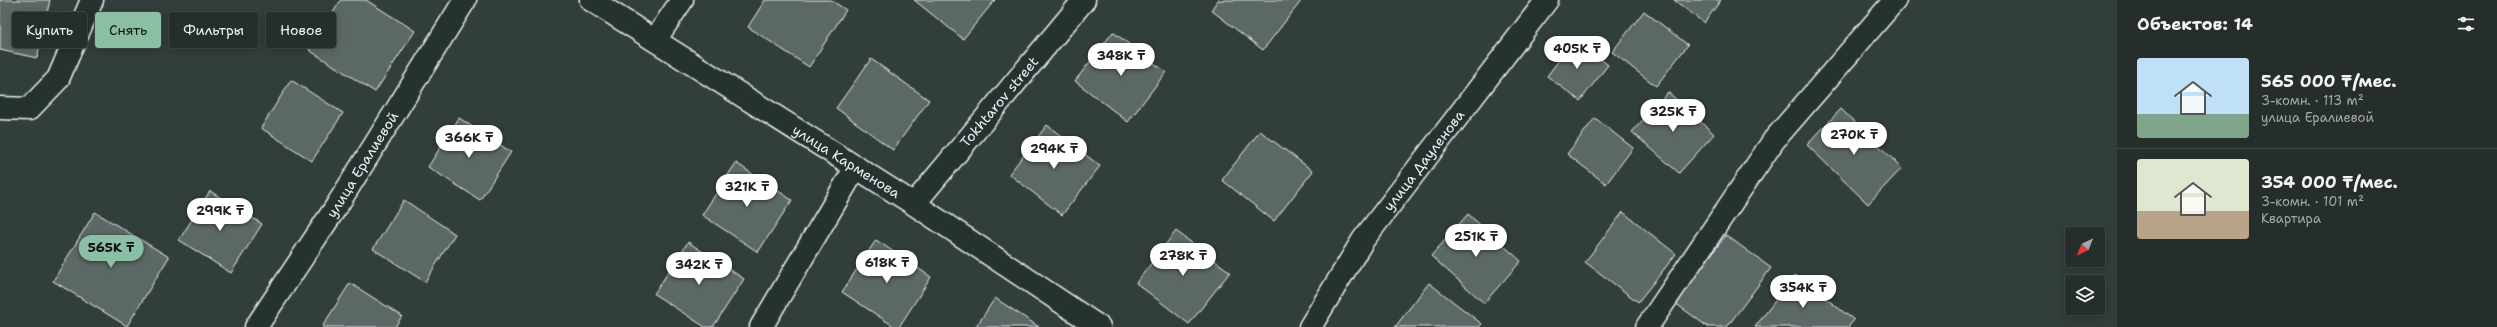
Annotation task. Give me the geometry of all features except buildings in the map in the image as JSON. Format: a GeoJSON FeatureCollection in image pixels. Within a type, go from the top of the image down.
{"type":"FeatureCollection","features":[{"type":"Feature","properties":{"kind":"street"},"geometry":{"type":"LineString","coordinates":[[0,108],[29,109],[58,79],[92,0]]}},
{"type":"Feature","properties":{"kind":"street","name":"улица Ералиевой"},"geometry":{"type":"LineString","coordinates":[[256,327],[336,206],[465,0]]}},
{"type":"Feature","properties":{"kind":"street","name":"улица Карменова"},"geometry":{"type":"LineString","coordinates":[[591,0],[914,204],[1099,327]]}},
{"type":"Feature","properties":{"kind":"street"},"geometry":{"type":"LineString","coordinates":[[655,40],[682,0]]}},
{"type":"Feature","properties":{"kind":"street","name":"Tokhtarov street"},"geometry":{"type":"LineString","coordinates":[[914,204],[1084,0]]}},
{"type":"Feature","properties":{"kind":"street","name":"улица Дауленова"},"geometry":{"type":"LineString","coordinates":[[1310,327],[1362,240],[1547,0]]}},
{"type":"Feature","properties":{"kind":"street"},"geometry":{"type":"LineString","coordinates":[[1646,327],[1774,140],[1895,0]]}},
{"type":"Feature","properties":{"kind":"street"},"geometry":{"type":"LineString","coordinates":[[761,327],[856,167]]}}]}
